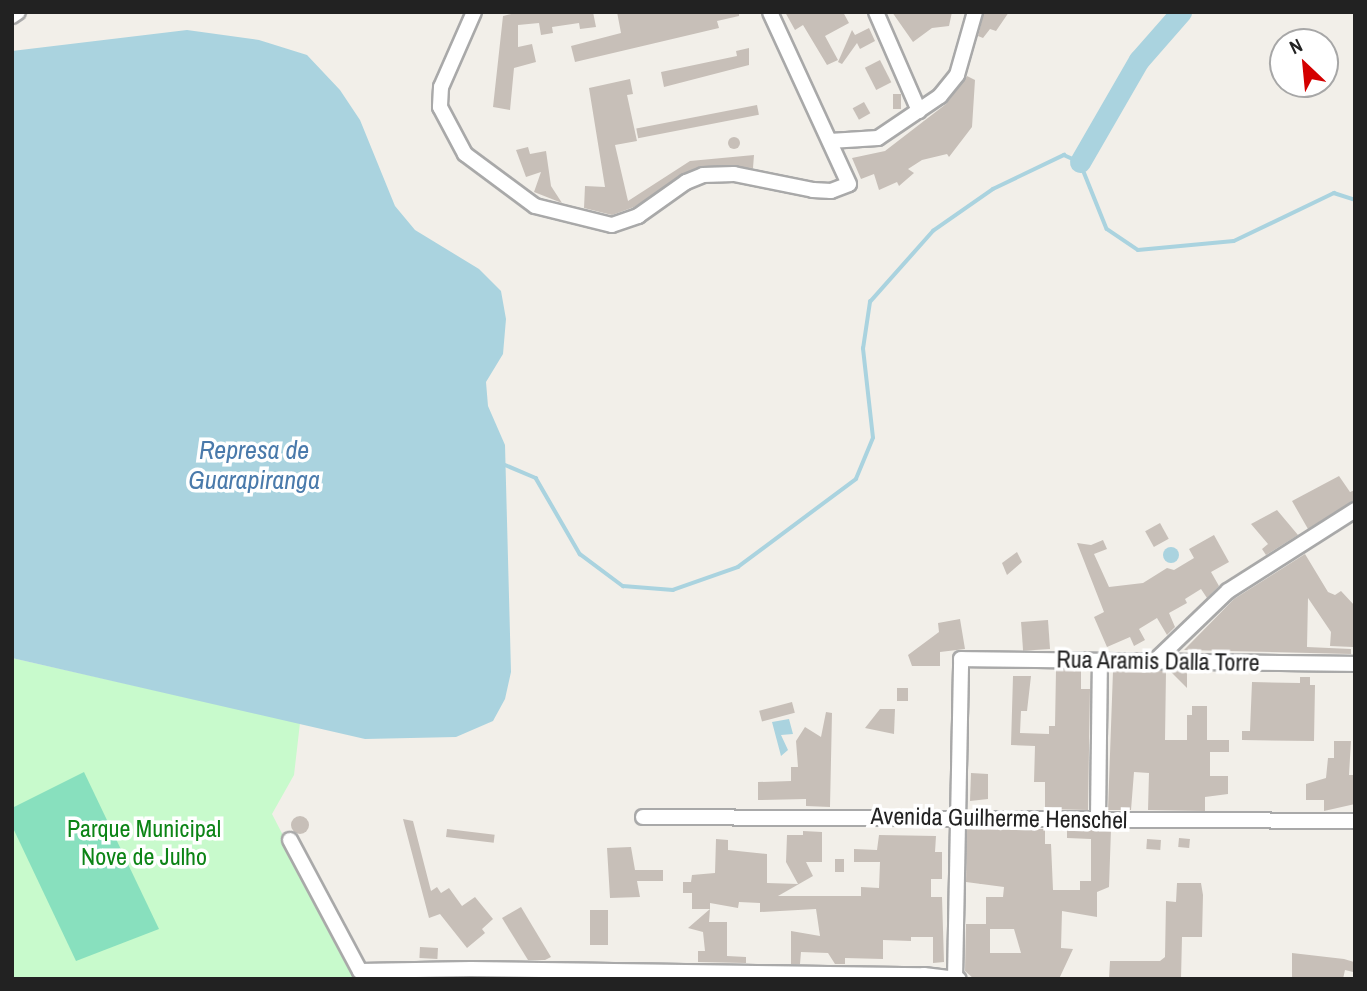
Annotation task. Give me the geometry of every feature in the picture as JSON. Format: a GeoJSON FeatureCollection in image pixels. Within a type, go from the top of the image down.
{"type":"FeatureCollection","features":[{"type":"Feature","properties":{"kind":"street"},"geometry":{"type":"LineString","coordinates":[[12,16],[18,12]]}},
{"type":"Feature","properties":{"kind":"street"},"geometry":{"type":"LineString","coordinates":[[474,12],[454,52],[441,87],[440,107],[465,154],[535,206],[612,225],[638,216],[686,182],[703,175],[734,174],[813,190],[842,189],[849,180],[770,12]]}},
{"type":"Feature","properties":{"kind":"street"},"geometry":{"type":"LineString","coordinates":[[876,12],[919,111]]}},
{"type":"Feature","properties":{"kind":"street"},"geometry":{"type":"LineString","coordinates":[[830,141],[871,140],[940,96],[957,75],[975,12]]}},
{"type":"Feature","properties":{"kind":"street"},"geometry":{"type":"LineString","coordinates":[[1155,661],[1228,591],[1355,510]]}},
{"type":"Feature","properties":{"kind":"street","name":"Rua Aramis Dalla Torre"},"geometry":{"type":"LineString","coordinates":[[959,818],[961,659],[1355,664]]}},
{"type":"Feature","properties":{"kind":"street"},"geometry":{"type":"LineString","coordinates":[[1098,819],[1100,661]]}},
{"type":"Feature","properties":{"kind":"street","name":"Avenida Guilherme Henschel"},"geometry":{"type":"LineString","coordinates":[[643,817],[1355,821]]}},
{"type":"Feature","properties":{"kind":"street"},"geometry":{"type":"LineString","coordinates":[[290,840],[330,908],[360,971],[458,969],[957,978],[959,818]]}},
{"type":"Feature","properties":{"kind":"green space","name":"Parque Municipal Nove de Julho"},"geometry":{"type":"Polygon","coordinates":[[[12,658],[300,723],[294,775],[272,814],[357,979],[12,979],[12,658]]]}},
{"type":"Feature","properties":{"kind":"green space"},"geometry":{"type":"Polygon","coordinates":[[[84,772],[159,929],[76,961],[12,826],[12,808],[84,772]]]}},
{"type":"Feature","properties":{"kind":"water","name":"Represa de Guarapiranga"},"geometry":{"type":"Polygon","coordinates":[[[187,30],[259,40],[307,55],[340,90],[360,120],[395,206],[415,230],[479,269],[501,291],[506,319],[503,354],[486,382],[488,406],[505,445],[511,672],[505,699],[493,721],[456,737],[365,739],[12,658],[12,51],[187,30]]]}},
{"type":"Feature","properties":{"kind":"water"},"geometry":{"type":"Polygon","coordinates":[[[1171,547],[1177,549],[1177,561],[1171,563],[1165,561],[1163,555],[1165,549],[1171,547]]]}},
{"type":"Feature","properties":{"kind":"water"},"geometry":{"type":"Polygon","coordinates":[[[789,719],[793,734],[781,735],[788,750],[781,756],[772,722],[789,719]]]}},
{"type":"Feature","properties":{"kind":"building"},"geometry":{"type":"Polygon","coordinates":[[[520,12],[593,12],[596,27],[580,29],[579,23],[552,27],[553,33],[541,35],[539,23],[518,25],[518,47],[532,44],[536,62],[514,68],[510,110],[493,107],[503,16],[520,12]]]}},
{"type":"Feature","properties":{"kind":"building"},"geometry":{"type":"Polygon","coordinates":[[[617,12],[739,12],[739,16],[717,21],[719,28],[575,62],[571,46],[621,33],[617,12]]]}},
{"type":"Feature","properties":{"kind":"building"},"geometry":{"type":"Polygon","coordinates":[[[785,12],[843,12],[849,23],[825,36],[838,60],[827,65],[803,25],[795,30],[785,12]]]}},
{"type":"Feature","properties":{"kind":"building"},"geometry":{"type":"Polygon","coordinates":[[[892,12],[952,12],[949,26],[932,28],[913,42],[892,12]]]}},
{"type":"Feature","properties":{"kind":"building"},"geometry":{"type":"Polygon","coordinates":[[[984,12],[1009,12],[996,31],[990,29],[983,38],[978,36],[984,12]]]}},
{"type":"Feature","properties":{"kind":"building"},"geometry":{"type":"Polygon","coordinates":[[[869,28],[875,41],[860,49],[857,43],[842,64],[838,62],[852,30],[855,35],[869,28]]]}},
{"type":"Feature","properties":{"kind":"building"},"geometry":{"type":"Polygon","coordinates":[[[749,48],[749,65],[664,87],[661,72],[737,56],[736,51],[749,48]]]}},
{"type":"Feature","properties":{"kind":"building"},"geometry":{"type":"Polygon","coordinates":[[[880,60],[891,82],[876,90],[865,68],[880,60]]]}},
{"type":"Feature","properties":{"kind":"building"},"geometry":{"type":"Polygon","coordinates":[[[967,76],[975,80],[972,127],[949,157],[947,154],[922,160],[908,169],[914,173],[899,186],[897,182],[879,190],[874,174],[861,179],[852,158],[885,151],[946,104],[967,76]]]}},
{"type":"Feature","properties":{"kind":"building"},"geometry":{"type":"Polygon","coordinates":[[[630,79],[633,94],[627,95],[637,141],[615,145],[628,201],[690,161],[754,155],[753,168],[700,166],[634,207],[612,215],[584,208],[585,186],[605,187],[589,88],[630,79]]]}},
{"type":"Feature","properties":{"kind":"building"},"geometry":{"type":"Polygon","coordinates":[[[893,94],[901,94],[901,109],[893,109],[893,94]]]}},
{"type":"Feature","properties":{"kind":"building"},"geometry":{"type":"Polygon","coordinates":[[[864,102],[870,113],[859,120],[853,108],[864,102]]]}},
{"type":"Feature","properties":{"kind":"building"},"geometry":{"type":"Polygon","coordinates":[[[757,105],[759,115],[638,138],[636,128],[757,105]]]}},
{"type":"Feature","properties":{"kind":"building"},"geometry":{"type":"Polygon","coordinates":[[[734,137],[740,143],[734,149],[728,143],[734,137]]]}},
{"type":"Feature","properties":{"kind":"building"},"geometry":{"type":"Polygon","coordinates":[[[528,147],[530,154],[546,151],[551,186],[562,203],[534,192],[541,172],[526,177],[516,150],[528,147]]]}},
{"type":"Feature","properties":{"kind":"building"},"geometry":{"type":"Polygon","coordinates":[[[1339,476],[1350,492],[1355,490],[1355,500],[1308,529],[1292,501],[1339,476]]]}},
{"type":"Feature","properties":{"kind":"building"},"geometry":{"type":"Polygon","coordinates":[[[1277,510],[1298,535],[1266,555],[1262,549],[1268,544],[1251,524],[1277,510]]]}},
{"type":"Feature","properties":{"kind":"building"},"geometry":{"type":"Polygon","coordinates":[[[1160,523],[1169,539],[1154,547],[1145,531],[1160,523]]]}},
{"type":"Feature","properties":{"kind":"building"},"geometry":{"type":"Polygon","coordinates":[[[1214,535],[1229,562],[1211,572],[1219,586],[1207,598],[1201,589],[1185,599],[1187,603],[1169,613],[1175,627],[1167,635],[1157,618],[1139,629],[1145,640],[1134,646],[1130,637],[1107,647],[1094,617],[1104,612],[1077,543],[1091,545],[1103,540],[1107,549],[1094,554],[1109,587],[1143,583],[1167,568],[1174,570],[1194,558],[1189,549],[1214,535]]]}},
{"type":"Feature","properties":{"kind":"building"},"geometry":{"type":"Polygon","coordinates":[[[1017,552],[1022,562],[1007,575],[1002,563],[1017,552]]]}},
{"type":"Feature","properties":{"kind":"building"},"geometry":{"type":"Polygon","coordinates":[[[1305,554],[1328,592],[1335,595],[1341,591],[1355,606],[1353,647],[1330,646],[1331,632],[1308,598],[1307,647],[1351,649],[1351,654],[1184,650],[1234,599],[1305,554]]]}},
{"type":"Feature","properties":{"kind":"building"},"geometry":{"type":"Polygon","coordinates":[[[960,619],[965,649],[940,652],[940,666],[912,666],[908,655],[939,632],[938,623],[960,619]]]}},
{"type":"Feature","properties":{"kind":"building"},"geometry":{"type":"Polygon","coordinates":[[[1048,620],[1050,649],[1023,651],[1021,622],[1048,620]]]}},
{"type":"Feature","properties":{"kind":"building"},"geometry":{"type":"Polygon","coordinates":[[[1056,670],[1081,670],[1081,689],[1090,689],[1088,810],[1045,809],[1045,782],[1034,782],[1035,746],[1011,745],[1013,676],[1031,676],[1027,711],[1021,711],[1020,733],[1049,734],[1049,726],[1055,726],[1056,670]]]}},
{"type":"Feature","properties":{"kind":"building"},"geometry":{"type":"Polygon","coordinates":[[[1113,671],[1166,671],[1165,740],[1187,740],[1187,715],[1192,715],[1192,706],[1207,706],[1207,740],[1229,740],[1229,752],[1210,752],[1210,776],[1228,776],[1228,794],[1205,797],[1205,811],[1148,810],[1149,773],[1134,772],[1131,810],[1108,810],[1113,671]]]}},
{"type":"Feature","properties":{"kind":"building"},"geometry":{"type":"Polygon","coordinates":[[[1170,671],[1187,671],[1187,688],[1170,671]]]}},
{"type":"Feature","properties":{"kind":"building"},"geometry":{"type":"Polygon","coordinates":[[[1300,677],[1310,677],[1310,685],[1315,685],[1314,741],[1242,740],[1242,731],[1250,731],[1252,682],[1300,683],[1300,677]]]}},
{"type":"Feature","properties":{"kind":"building"},"geometry":{"type":"Polygon","coordinates":[[[897,688],[908,688],[908,701],[897,701],[897,688]]]}},
{"type":"Feature","properties":{"kind":"building"},"geometry":{"type":"Polygon","coordinates":[[[792,702],[795,713],[762,721],[759,711],[792,702]]]}},
{"type":"Feature","properties":{"kind":"building"},"geometry":{"type":"Polygon","coordinates":[[[880,709],[895,709],[894,734],[865,728],[880,709]]]}},
{"type":"Feature","properties":{"kind":"building"},"geometry":{"type":"Polygon","coordinates":[[[826,712],[832,713],[830,807],[806,806],[806,799],[758,800],[758,782],[791,781],[791,767],[798,767],[796,741],[805,727],[821,737],[826,712]]]}},
{"type":"Feature","properties":{"kind":"building"},"geometry":{"type":"Polygon","coordinates":[[[1334,741],[1351,741],[1349,775],[1355,775],[1355,804],[1324,811],[1324,800],[1306,800],[1306,784],[1326,778],[1328,758],[1334,758],[1334,741]]]}},
{"type":"Feature","properties":{"kind":"building"},"geometry":{"type":"Polygon","coordinates":[[[971,773],[988,774],[988,799],[970,801],[971,773]]]}},
{"type":"Feature","properties":{"kind":"building"},"geometry":{"type":"Polygon","coordinates":[[[300,816],[307,818],[307,832],[300,834],[293,832],[291,825],[293,818],[300,816]]]}},
{"type":"Feature","properties":{"kind":"building"},"geometry":{"type":"Polygon","coordinates":[[[403,819],[413,821],[431,891],[437,887],[441,893],[449,888],[462,906],[475,897],[493,919],[482,929],[485,933],[467,948],[440,914],[429,918],[403,819]]]}},
{"type":"Feature","properties":{"kind":"building"},"geometry":{"type":"Polygon","coordinates":[[[967,828],[1045,829],[1045,844],[1051,844],[1053,890],[1080,890],[1080,881],[1091,881],[1091,839],[1067,838],[1067,829],[1111,829],[1109,887],[1097,892],[1097,917],[1062,911],[1061,948],[1073,949],[1059,979],[974,979],[965,971],[966,924],[986,924],[986,897],[1003,897],[1004,887],[966,882],[967,828]],[[990,929],[990,953],[1021,953],[1014,929],[990,929]]]}},
{"type":"Feature","properties":{"kind":"building"},"geometry":{"type":"Polygon","coordinates":[[[447,829],[495,835],[494,843],[446,837],[447,829]]]}},
{"type":"Feature","properties":{"kind":"building"},"geometry":{"type":"Polygon","coordinates":[[[803,831],[822,832],[822,862],[806,862],[813,876],[778,896],[861,896],[861,887],[879,888],[880,862],[854,862],[854,849],[877,850],[879,835],[936,836],[935,852],[942,852],[942,879],[931,879],[931,897],[942,897],[944,962],[933,963],[933,937],[911,937],[911,941],[883,940],[883,959],[845,958],[845,964],[835,964],[828,953],[801,952],[800,964],[791,964],[791,931],[820,936],[816,909],[760,912],[760,903],[739,902],[738,908],[710,903],[710,909],[692,909],[692,893],[683,893],[683,882],[691,882],[692,875],[715,873],[716,839],[728,840],[728,850],[767,854],[767,883],[798,884],[786,862],[787,835],[803,835],[803,831]]]}},
{"type":"Feature","properties":{"kind":"building"},"geometry":{"type":"Polygon","coordinates":[[[1179,838],[1190,839],[1189,848],[1178,847],[1179,838]]]}},
{"type":"Feature","properties":{"kind":"building"},"geometry":{"type":"Polygon","coordinates":[[[1147,839],[1161,840],[1160,850],[1146,849],[1147,839]]]}},
{"type":"Feature","properties":{"kind":"building"},"geometry":{"type":"Polygon","coordinates":[[[631,847],[635,870],[663,870],[663,881],[637,881],[640,897],[610,898],[607,848],[631,847]]]}},
{"type":"Feature","properties":{"kind":"building"},"geometry":{"type":"Polygon","coordinates":[[[835,859],[844,859],[844,872],[835,872],[835,859]]]}},
{"type":"Feature","properties":{"kind":"building"},"geometry":{"type":"Polygon","coordinates":[[[1177,883],[1201,883],[1203,895],[1202,937],[1182,937],[1181,979],[1109,979],[1110,961],[1160,961],[1165,957],[1166,901],[1176,902],[1177,883]]]}},
{"type":"Feature","properties":{"kind":"building"},"geometry":{"type":"Polygon","coordinates":[[[521,907],[551,957],[545,960],[528,960],[502,918],[521,907]]]}},
{"type":"Feature","properties":{"kind":"building"},"geometry":{"type":"Polygon","coordinates":[[[710,909],[709,922],[727,922],[727,956],[746,957],[746,963],[698,962],[698,951],[705,951],[703,932],[688,928],[710,909]]]}},
{"type":"Feature","properties":{"kind":"building"},"geometry":{"type":"Polygon","coordinates":[[[590,910],[608,910],[608,945],[590,945],[590,910]]]}},
{"type":"Feature","properties":{"kind":"building"},"geometry":{"type":"Polygon","coordinates":[[[420,947],[438,948],[437,959],[419,958],[420,947]]]}},
{"type":"Feature","properties":{"kind":"building"},"geometry":{"type":"Polygon","coordinates":[[[1292,953],[1354,962],[1353,972],[1345,970],[1343,979],[1292,979],[1292,953]]]}},
{"type":"Feature","properties":{"kind":"waterway"},"geometry":{"type":"LineString","coordinates":[[1080,162],[1139,60],[1181,12]]}},
{"type":"Feature","properties":{"kind":"waterway"},"geometry":{"type":"LineString","coordinates":[[503,464],[536,478],[580,554],[623,586],[673,590],[738,567],[856,479],[873,438],[863,349],[870,302],[933,231],[993,189],[1064,155],[1080,162],[1107,229],[1138,250],[1234,241],[1334,193],[1355,200]]}}]}
